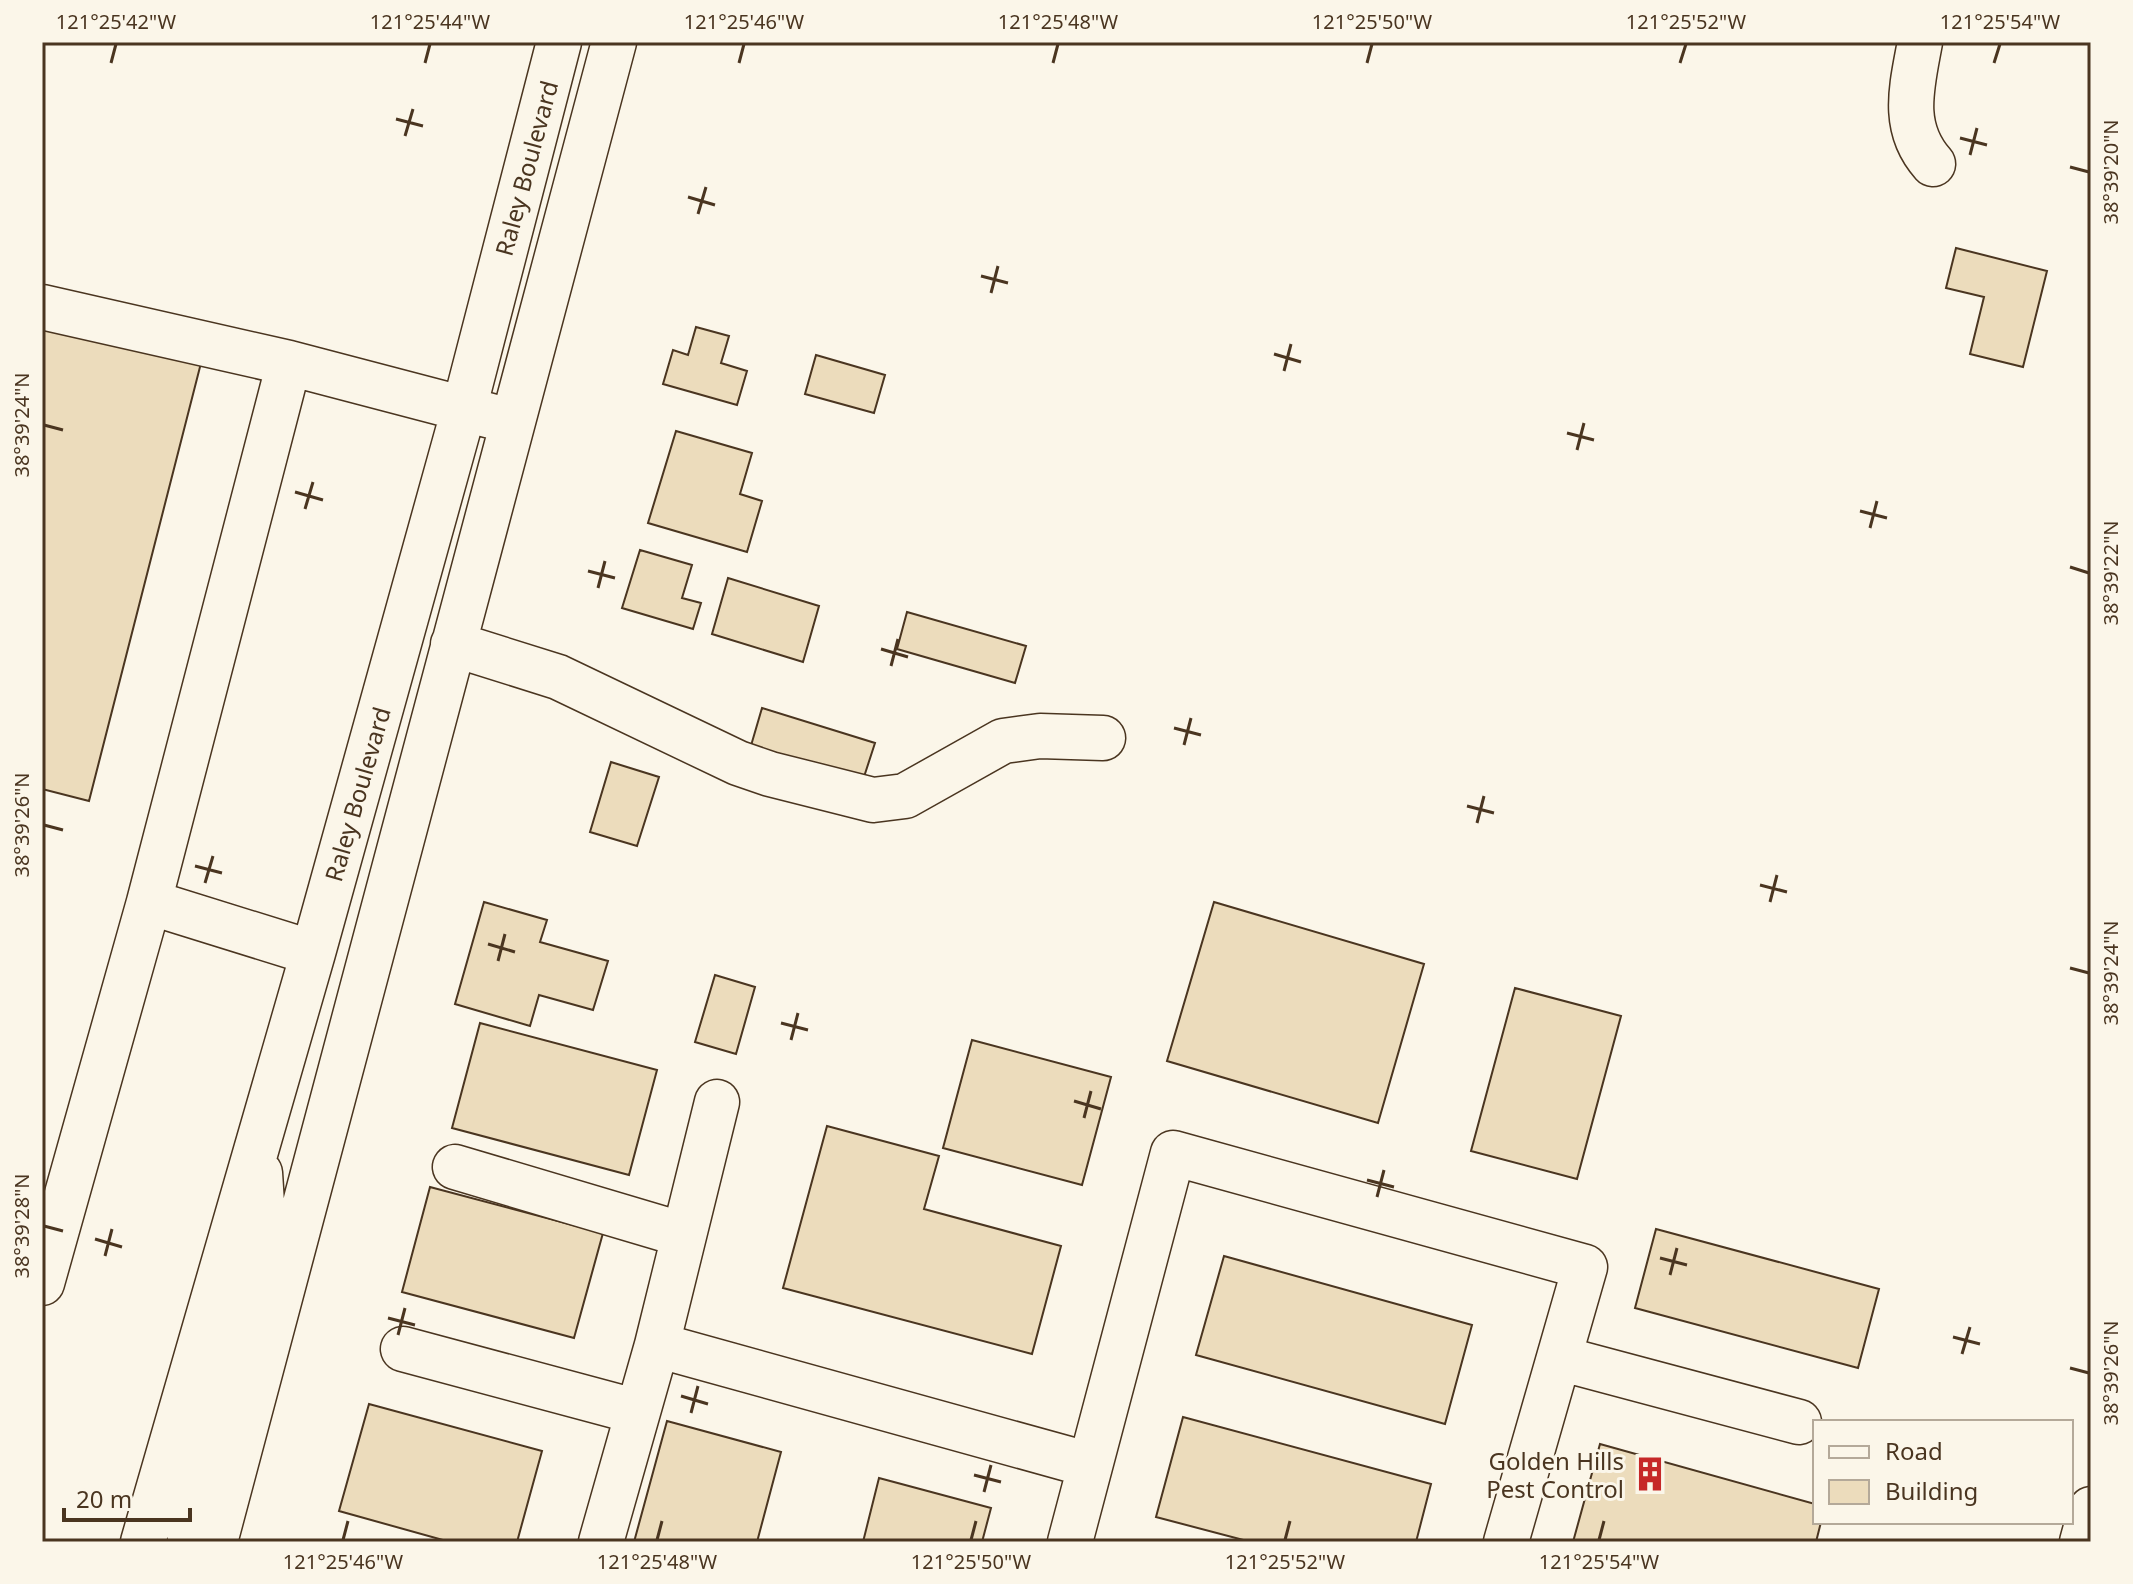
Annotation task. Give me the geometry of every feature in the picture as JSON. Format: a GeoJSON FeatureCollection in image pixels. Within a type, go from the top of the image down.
{"type":"FeatureCollection","features":[{"type":"Feature","properties":{"kind":"street","name":"Raley Boulevard"},"geometry":{"type":"LineString","coordinates":[[143,1542],[313,953],[464,409],[559,42]]}},
{"type":"Feature","properties":{"kind":"street"},"geometry":{"type":"LineString","coordinates":[[215,1542],[614,42]]}},
{"type":"Feature","properties":{"kind":"street"},"geometry":{"type":"LineString","coordinates":[[1920,42],[1909,99],[1910,117],[1915,137],[1933,164]]}},
{"type":"Feature","properties":{"kind":"street"},"geometry":{"type":"LineString","coordinates":[[42,307],[289,363],[511,422]]}},
{"type":"Feature","properties":{"kind":"street"},"geometry":{"type":"LineString","coordinates":[[42,1283],[149,902],[289,363]]}},
{"type":"Feature","properties":{"kind":"street"},"geometry":{"type":"LineString","coordinates":[[453,644],[558,677],[738,763],[873,800],[905,796],[1003,741],[1040,736],[1103,738]]}},
{"type":"Feature","properties":{"kind":"street"},"geometry":{"type":"LineString","coordinates":[[149,902],[313,953]]}},
{"type":"Feature","properties":{"kind":"street"},"geometry":{"type":"LineString","coordinates":[[601,1542],[657,1345],[717,1102]]}},
{"type":"Feature","properties":{"kind":"street"},"geometry":{"type":"LineString","coordinates":[[191,1542],[191,1504],[264,1235],[258,1143]]}},
{"type":"Feature","properties":{"kind":"street"},"geometry":{"type":"LineString","coordinates":[[1070,1542],[1173,1153],[1585,1267],[1506,1542]]}},
{"type":"Feature","properties":{"kind":"street"},"geometry":{"type":"LineString","coordinates":[[455,1167],[684,1235]]}},
{"type":"Feature","properties":{"kind":"street"},"geometry":{"type":"LineString","coordinates":[[657,1345],[1090,1465]]}},
{"type":"Feature","properties":{"kind":"street"},"geometry":{"type":"LineString","coordinates":[[403,1349],[638,1412]]}},
{"type":"Feature","properties":{"kind":"street"},"geometry":{"type":"LineString","coordinates":[[1559,1358],[1799,1422]]}},
{"type":"Feature","properties":{"kind":"street"},"geometry":{"type":"LineString","coordinates":[[2082,1542],[2091,1509]]}},
{"type":"Feature","properties":{"kind":"building"},"geometry":{"type":"Polygon","coordinates":[[[1956,248],[2047,271],[2023,367],[1970,354],[1984,297],[1946,288],[1956,248]]]}},
{"type":"Feature","properties":{"kind":"building"},"geometry":{"type":"Polygon","coordinates":[[[42,323],[201,363],[89,801],[42,789],[42,323]]]}},
{"type":"Feature","properties":{"kind":"building"},"geometry":{"type":"Polygon","coordinates":[[[696,327],[729,336],[721,363],[747,371],[737,405],[663,384],[673,350],[688,355],[696,327]]]}},
{"type":"Feature","properties":{"kind":"building"},"geometry":{"type":"Polygon","coordinates":[[[816,355],[885,375],[874,413],[805,394],[816,355]]]}},
{"type":"Feature","properties":{"kind":"building"},"geometry":{"type":"Polygon","coordinates":[[[676,431],[752,453],[740,494],[762,501],[747,552],[648,523],[676,431]]]}},
{"type":"Feature","properties":{"kind":"building"},"geometry":{"type":"Polygon","coordinates":[[[640,550],[692,565],[682,598],[701,603],[693,629],[622,608],[640,550]]]}},
{"type":"Feature","properties":{"kind":"building"},"geometry":{"type":"Polygon","coordinates":[[[728,578],[819,606],[803,662],[712,634],[728,578]]]}},
{"type":"Feature","properties":{"kind":"building"},"geometry":{"type":"Polygon","coordinates":[[[907,612],[1026,646],[1015,683],[897,649],[907,612]]]}},
{"type":"Feature","properties":{"kind":"building"},"geometry":{"type":"Polygon","coordinates":[[[762,708],[875,743],[862,783],[750,749],[762,708]]]}},
{"type":"Feature","properties":{"kind":"building"},"geometry":{"type":"Polygon","coordinates":[[[611,762],[659,777],[637,846],[590,832],[611,762]]]}},
{"type":"Feature","properties":{"kind":"building"},"geometry":{"type":"Polygon","coordinates":[[[484,902],[547,920],[540,942],[608,961],[593,1010],[539,995],[530,1026],[455,1004],[484,902]]]}},
{"type":"Feature","properties":{"kind":"building"},"geometry":{"type":"Polygon","coordinates":[[[1214,902],[1424,964],[1378,1123],[1167,1061],[1214,902]]]}},
{"type":"Feature","properties":{"kind":"building"},"geometry":{"type":"Polygon","coordinates":[[[715,975],[755,987],[736,1054],[695,1042],[715,975]]]}},
{"type":"Feature","properties":{"kind":"building"},"geometry":{"type":"Polygon","coordinates":[[[1515,988],[1621,1016],[1577,1179],[1471,1151],[1515,988]]]}},
{"type":"Feature","properties":{"kind":"building"},"geometry":{"type":"Polygon","coordinates":[[[480,1023],[657,1070],[629,1175],[452,1128],[480,1023]]]}},
{"type":"Feature","properties":{"kind":"building"},"geometry":{"type":"Polygon","coordinates":[[[972,1040],[1111,1077],[1082,1185],[943,1148],[972,1040]]]}},
{"type":"Feature","properties":{"kind":"building"},"geometry":{"type":"Polygon","coordinates":[[[827,1126],[939,1156],[924,1209],[1061,1246],[1032,1354],[783,1288],[827,1126]]]}},
{"type":"Feature","properties":{"kind":"building"},"geometry":{"type":"Polygon","coordinates":[[[430,1187],[603,1233],[574,1338],[402,1292],[430,1187]]]}},
{"type":"Feature","properties":{"kind":"building"},"geometry":{"type":"Polygon","coordinates":[[[1656,1229],[1879,1289],[1858,1368],[1635,1308],[1656,1229]]]}},
{"type":"Feature","properties":{"kind":"building"},"geometry":{"type":"Polygon","coordinates":[[[1224,1256],[1472,1325],[1445,1424],[1196,1355],[1224,1256]]]}},
{"type":"Feature","properties":{"kind":"building"},"geometry":{"type":"Polygon","coordinates":[[[369,1404],[542,1451],[517,1542],[450,1542],[339,1511],[369,1404]]]}},
{"type":"Feature","properties":{"kind":"building"},"geometry":{"type":"Polygon","coordinates":[[[1183,1417],[1431,1484],[1416,1542],[1251,1542],[1156,1517],[1183,1417]]]}},
{"type":"Feature","properties":{"kind":"building"},"geometry":{"type":"Polygon","coordinates":[[[667,1421],[781,1452],[757,1542],[634,1542],[667,1421]]]}},
{"type":"Feature","properties":{"kind":"building","name":"Golden Hills Pest Control"},"geometry":{"type":"Polygon","coordinates":[[[1600,1444],[1813,1503],[1813,1524],[1820,1524],[1816,1542],[1573,1542],[1600,1444]]]}},
{"type":"Feature","properties":{"kind":"building"},"geometry":{"type":"Polygon","coordinates":[[[879,1478],[991,1508],[982,1542],[863,1542],[879,1478]]]}},
{"type":"Feature","properties":{"kind":"place","name":"Golden Hills Pest Control"},"geometry":{"type":"Point","coordinates":[1650,1474]}}]}
